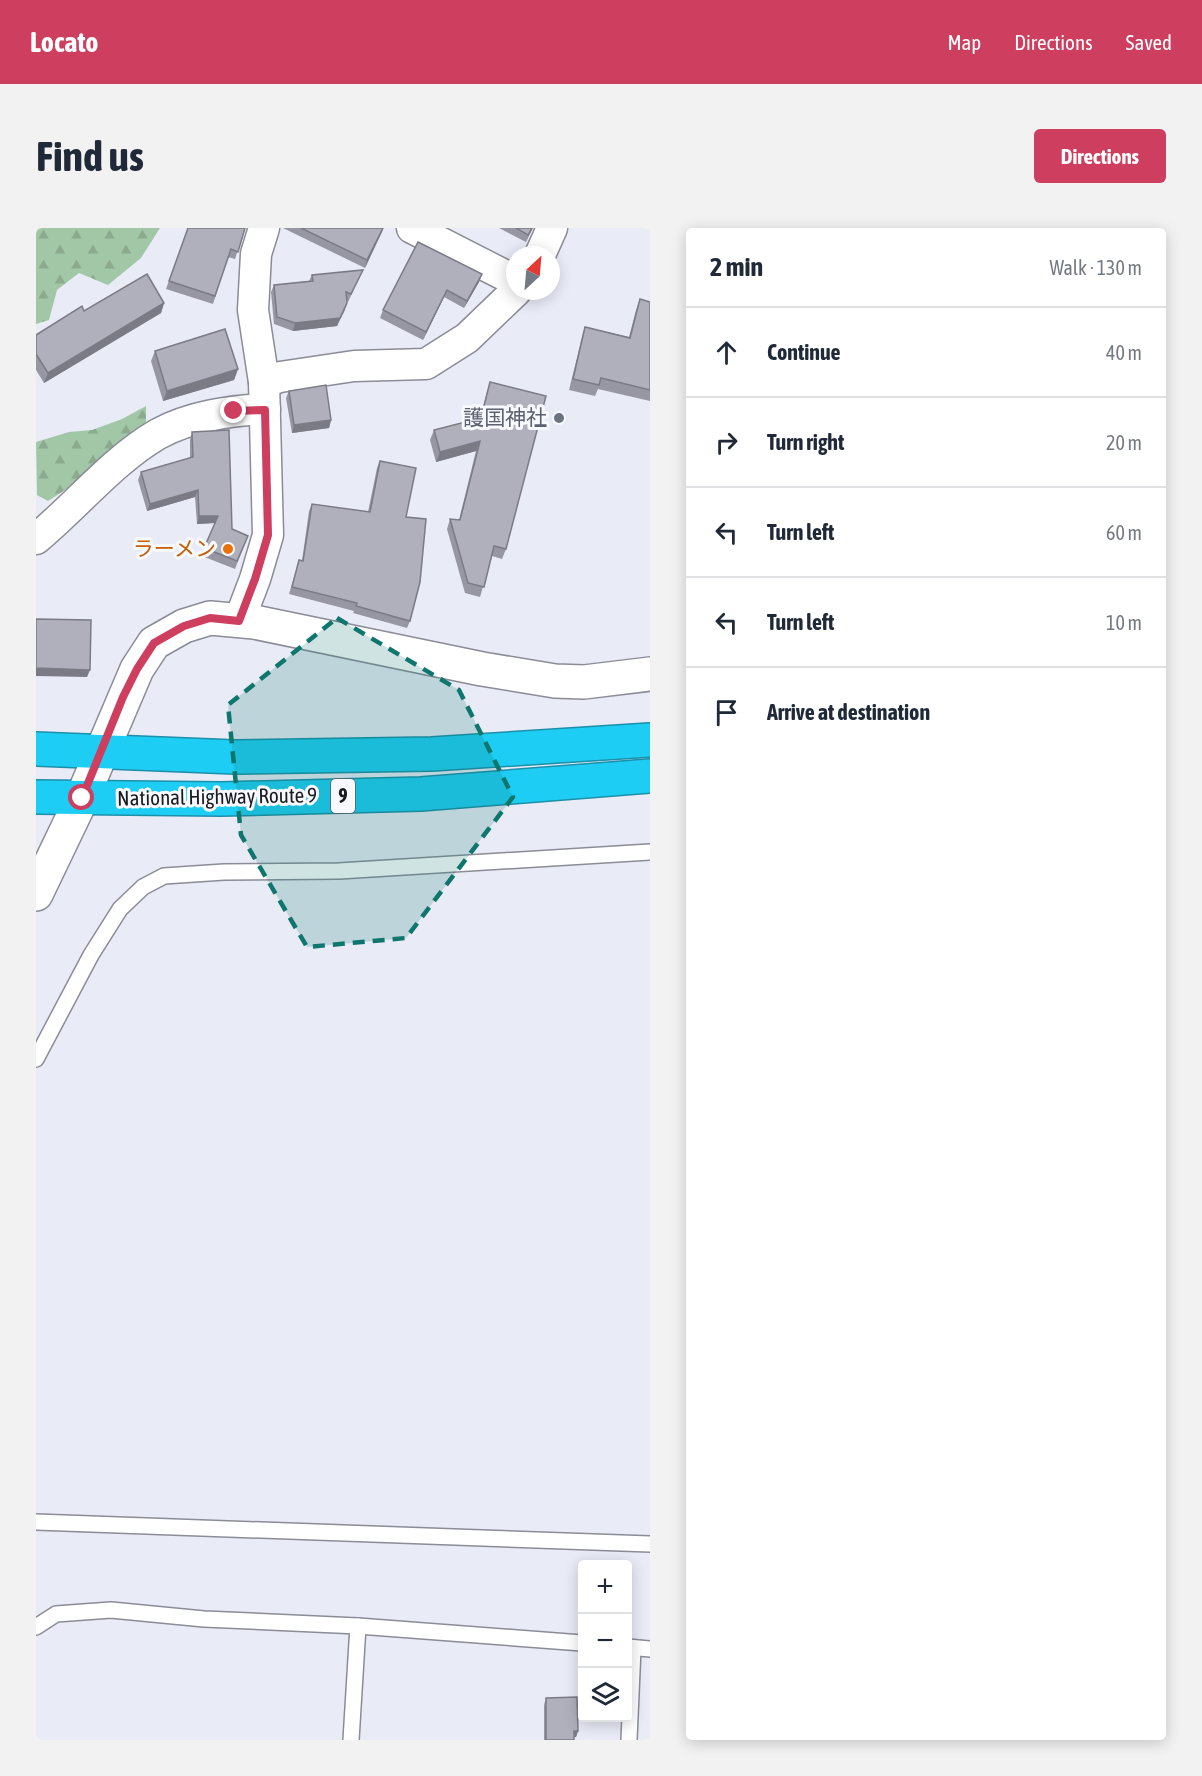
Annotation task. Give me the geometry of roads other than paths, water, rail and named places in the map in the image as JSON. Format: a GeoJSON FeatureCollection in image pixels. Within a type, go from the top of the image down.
{"type":"FeatureCollection","features":[{"type":"Feature","properties":{"kind":"highway","name":"National Highway Route 9"},"geometry":{"type":"LineString","coordinates":[[36,749],[235,757],[432,754],[650,740]]}},
{"type":"Feature","properties":{"kind":"highway","name":"National Highway Route 9"},"geometry":{"type":"LineString","coordinates":[[36,797],[221,799],[421,794],[650,776]]}},
{"type":"Feature","properties":{"kind":"street"},"geometry":{"type":"LineString","coordinates":[[239,621],[268,535],[265,396],[253,310],[256,254],[264,228]]}},
{"type":"Feature","properties":{"kind":"street"},"geometry":{"type":"LineString","coordinates":[[412,228],[506,276]]}},
{"type":"Feature","properties":{"kind":"street"},"geometry":{"type":"LineString","coordinates":[[544,246],[552,228]]}},
{"type":"Feature","properties":{"kind":"street"},"geometry":{"type":"LineString","coordinates":[[36,539],[129,454],[159,434],[189,421],[234,411],[265,396],[280,377],[354,366],[426,364],[467,338],[507,300]]}},
{"type":"Feature","properties":{"kind":"street"},"geometry":{"type":"LineString","coordinates":[[36,894],[82,798],[137,669],[154,643],[184,626],[210,618],[254,622],[482,669],[555,681],[584,682],[650,674]]}},
{"type":"Feature","properties":{"kind":"lane"},"geometry":{"type":"LineString","coordinates":[[36,1059],[91,955],[120,909],[143,887],[164,876],[224,872],[339,871],[650,852]]}},
{"type":"Feature","properties":{"kind":"lane"},"geometry":{"type":"LineString","coordinates":[[36,1522],[650,1544]]}},
{"type":"Feature","properties":{"kind":"lane"},"geometry":{"type":"LineString","coordinates":[[36,1627],[56,1614],[111,1610],[578,1643]]}},
{"type":"Feature","properties":{"kind":"lane"},"geometry":{"type":"LineString","coordinates":[[351,1740],[358,1626]]}},
{"type":"Feature","properties":{"kind":"lane"},"geometry":{"type":"LineString","coordinates":[[632,1648],[650,1649]]}},
{"type":"Feature","properties":{"kind":"lane"},"geometry":{"type":"LineString","coordinates":[[629,1740],[630,1668]]}},
{"type":"Feature","properties":{"kind":"place","name":"護国神社"},"geometry":{"type":"Point","coordinates":[559,418]}},
{"type":"Feature","properties":{"kind":"place","name":"ラーメン"},"geometry":{"type":"Point","coordinates":[228,549]}}]}
